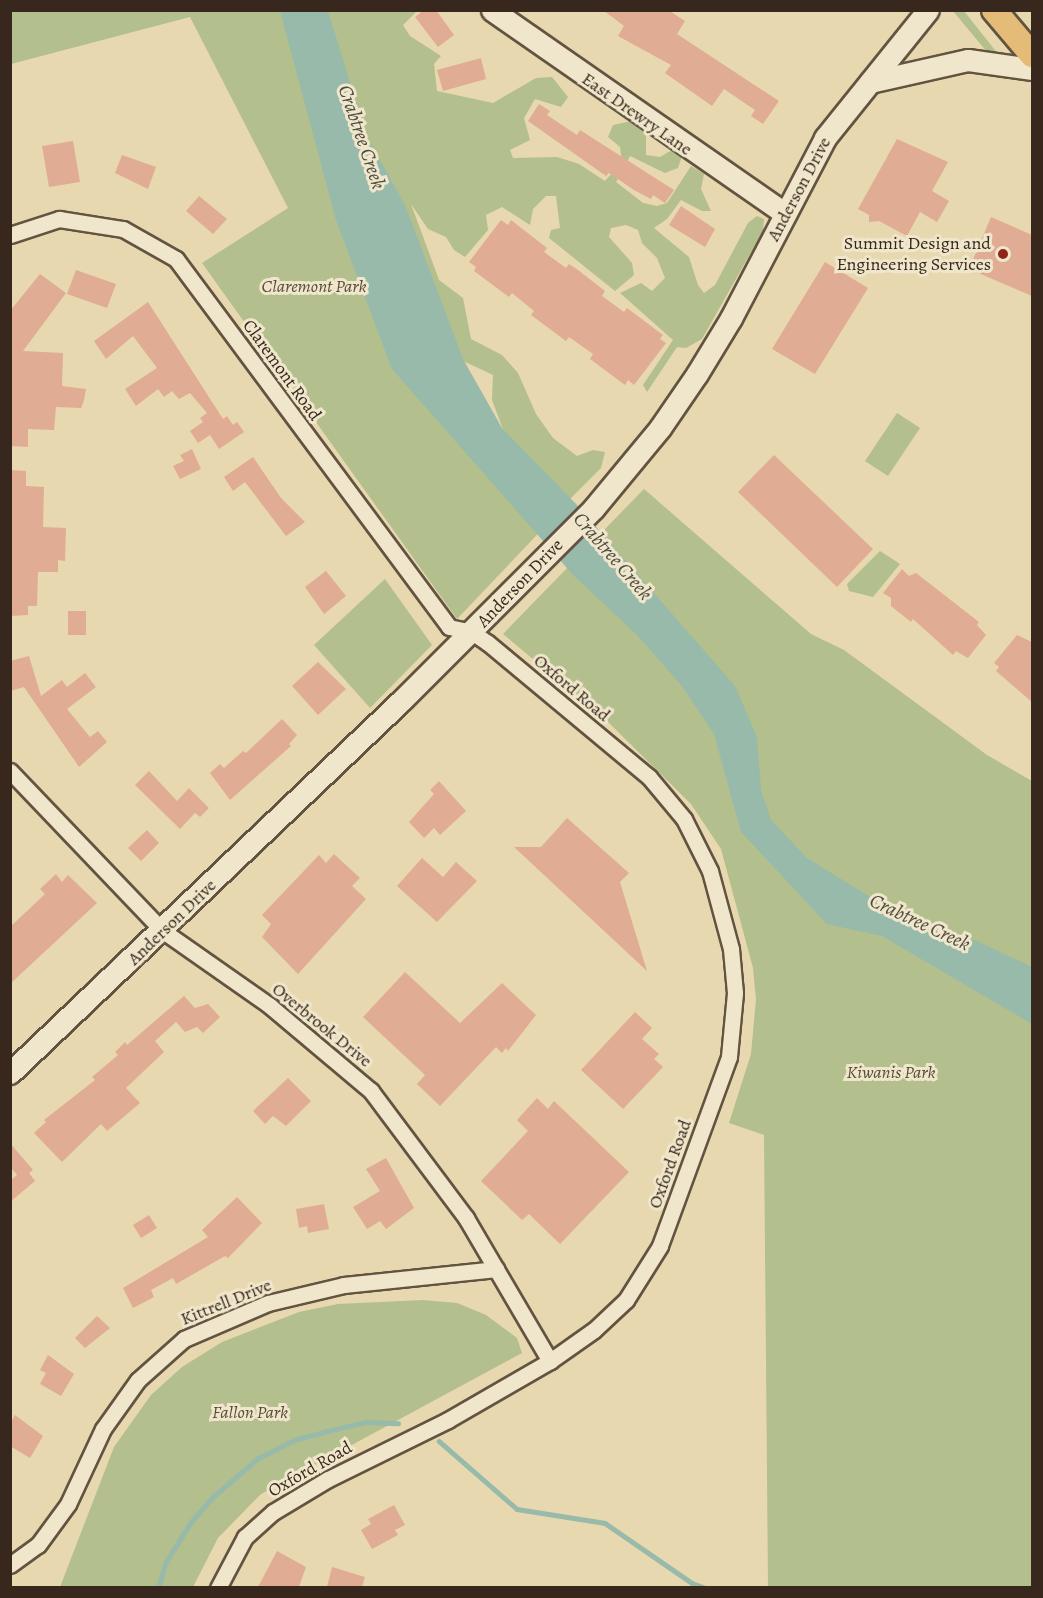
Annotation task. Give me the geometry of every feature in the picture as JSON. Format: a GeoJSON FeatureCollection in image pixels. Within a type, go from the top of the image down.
{"type":"FeatureCollection","features":[{"type":"Feature","properties":{"kind":"main road"},"geometry":{"type":"LineString","coordinates":[[994,10],[1032,55]]}},
{"type":"Feature","properties":{"kind":"street","name":"East Drewry Lane"},"geometry":{"type":"LineString","coordinates":[[492,10],[785,214]]}},
{"type":"Feature","properties":{"kind":"street","name":"Anderson Drive"},"geometry":{"type":"LineString","coordinates":[[10,1073],[163,932],[471,632],[608,491],[660,428],[697,374],[731,318],[825,138],[928,10]]}},
{"type":"Feature","properties":{"kind":"street"},"geometry":{"type":"LineString","coordinates":[[870,82],[968,60],[1032,69]]}},
{"type":"Feature","properties":{"kind":"street","name":"Claremont Road"},"geometry":{"type":"LineString","coordinates":[[10,235],[59,219],[123,229],[176,259],[449,627],[471,632]]}},
{"type":"Feature","properties":{"kind":"street","name":"Oxford Road"},"geometry":{"type":"LineString","coordinates":[[218,1587],[245,1537],[273,1512],[328,1479],[448,1420],[550,1361],[594,1330],[626,1300],[660,1246],[729,1057],[735,993],[731,949],[711,870],[684,819],[649,777],[471,632]]}},
{"type":"Feature","properties":{"kind":"street","name":"Overbrook Drive"},"geometry":{"type":"LineString","coordinates":[[10,771],[163,932],[270,1006],[371,1091],[415,1146],[496,1269],[550,1361]]}},
{"type":"Feature","properties":{"kind":"street","name":"Kittrell Drive"},"geometry":{"type":"LineString","coordinates":[[10,1565],[38,1545],[68,1504],[103,1429],[138,1380],[184,1339],[268,1303],[344,1284],[496,1269]]}},
{"type":"Feature","properties":{"kind":"green space","name":"Claremont Park"},"geometry":{"type":"Polygon","coordinates":[[[11,11],[310,11],[375,235],[553,518],[457,619],[202,263],[288,208],[190,17],[11,64],[11,11]]]}},
{"type":"Feature","properties":{"kind":"green space"},"geometry":{"type":"Polygon","coordinates":[[[314,11],[417,11],[403,25],[410,36],[441,56],[434,64],[437,91],[493,103],[536,78],[552,77],[568,97],[561,107],[535,99],[524,118],[530,140],[510,150],[513,158],[557,157],[579,164],[605,181],[622,162],[620,147],[608,137],[613,125],[636,120],[646,127],[646,155],[660,157],[672,150],[682,156],[678,168],[665,173],[630,156],[616,182],[643,203],[657,206],[667,203],[691,166],[704,174],[701,189],[711,211],[702,211],[681,200],[667,219],[654,228],[689,257],[698,285],[704,293],[715,285],[748,223],[757,216],[764,219],[763,231],[702,339],[686,348],[677,347],[647,392],[643,385],[673,340],[620,293],[641,283],[652,291],[665,278],[657,258],[642,243],[638,230],[626,225],[611,228],[609,237],[632,263],[634,275],[615,291],[549,238],[551,230],[560,228],[556,196],[546,196],[533,209],[530,225],[502,207],[486,215],[488,230],[465,257],[454,250],[446,237],[428,229],[411,204],[439,280],[463,298],[471,339],[502,355],[518,373],[536,414],[553,438],[577,456],[593,450],[605,452],[601,468],[566,503],[507,440],[492,400],[493,375],[461,360],[314,11]]]}},
{"type":"Feature","properties":{"kind":"green space"},"geometry":{"type":"Polygon","coordinates":[[[953,11],[964,11],[998,54],[987,52],[953,11]]]}},
{"type":"Feature","properties":{"kind":"green space"},"geometry":{"type":"Polygon","coordinates":[[[897,413],[920,428],[888,476],[865,461],[897,413]]]}},
{"type":"Feature","properties":{"kind":"green space","name":"Kiwanis Park"},"geometry":{"type":"Polygon","coordinates":[[[644,489],[811,634],[844,650],[987,755],[1032,781],[1032,1587],[768,1587],[764,1135],[729,1123],[751,1054],[756,999],[753,968],[721,849],[691,804],[607,721],[503,634],[644,489]]]}},
{"type":"Feature","properties":{"kind":"green space"},"geometry":{"type":"Polygon","coordinates":[[[880,551],[900,564],[873,597],[849,591],[847,584],[880,551]]]}},
{"type":"Feature","properties":{"kind":"green space"},"geometry":{"type":"Polygon","coordinates":[[[385,579],[432,645],[370,708],[314,645],[385,579]]]}},
{"type":"Feature","properties":{"kind":"green space","name":"Fallon Park"},"geometry":{"type":"Polygon","coordinates":[[[423,1300],[457,1303],[486,1315],[517,1338],[522,1353],[261,1494],[218,1538],[193,1587],[60,1587],[114,1447],[151,1395],[182,1367],[222,1342],[299,1312],[338,1304],[423,1300]]]}},
{"type":"Feature","properties":{"kind":"water","name":"Crabtree Creek"},"geometry":{"type":"Polygon","coordinates":[[[280,11],[328,11],[367,137],[405,205],[463,359],[502,428],[577,505],[735,686],[757,737],[761,790],[771,820],[807,858],[914,924],[977,941],[1032,967],[1032,1024],[882,936],[827,924],[741,832],[714,734],[682,686],[636,634],[573,575],[392,369],[336,220],[280,11]]]}},
{"type":"Feature","properties":{"kind":"building"},"geometry":{"type":"Polygon","coordinates":[[[424,10],[436,10],[454,35],[438,47],[415,17],[424,10]]]}},
{"type":"Feature","properties":{"kind":"building"},"geometry":{"type":"Polygon","coordinates":[[[603,10],[668,10],[685,21],[677,34],[779,101],[763,124],[751,116],[755,110],[724,89],[712,106],[665,73],[671,65],[618,36],[624,26],[603,10]]]}},
{"type":"Feature","properties":{"kind":"building"},"geometry":{"type":"Polygon","coordinates":[[[481,58],[486,79],[443,91],[437,70],[481,58]]]}},
{"type":"Feature","properties":{"kind":"building"},"geometry":{"type":"Polygon","coordinates":[[[539,104],[550,111],[547,115],[577,135],[580,130],[674,190],[665,203],[653,195],[651,199],[634,190],[609,173],[606,176],[528,121],[539,104]]]}},
{"type":"Feature","properties":{"kind":"building"},"geometry":{"type":"Polygon","coordinates":[[[897,139],[948,162],[932,191],[949,201],[937,222],[920,212],[907,236],[879,221],[869,222],[869,215],[858,209],[897,139]]]}},
{"type":"Feature","properties":{"kind":"building"},"geometry":{"type":"Polygon","coordinates":[[[73,141],[80,182],[49,187],[42,146],[73,141]]]}},
{"type":"Feature","properties":{"kind":"building"},"geometry":{"type":"Polygon","coordinates":[[[122,155],[156,167],[148,189],[115,173],[122,155]]]}},
{"type":"Feature","properties":{"kind":"building"},"geometry":{"type":"Polygon","coordinates":[[[199,196],[227,219],[213,234],[186,211],[199,196]]]}},
{"type":"Feature","properties":{"kind":"building"},"geometry":{"type":"Polygon","coordinates":[[[681,206],[715,229],[705,247],[669,225],[681,206]]]}},
{"type":"Feature","properties":{"kind":"building"},"geometry":{"type":"Polygon","coordinates":[[[991,217],[1032,235],[1032,296],[969,269],[991,217]]]}},
{"type":"Feature","properties":{"kind":"building"},"geometry":{"type":"Polygon","coordinates":[[[501,220],[508,225],[511,220],[547,248],[544,252],[566,268],[569,264],[605,291],[602,296],[624,312],[627,308],[663,335],[660,339],[666,343],[634,385],[628,380],[625,385],[590,359],[593,354],[569,337],[566,341],[531,315],[534,311],[512,293],[509,297],[474,271],[476,267],[469,262],[501,220]]]}},
{"type":"Feature","properties":{"kind":"building"},"geometry":{"type":"Polygon","coordinates":[[[825,262],[868,288],[815,374],[772,349],[825,262]]]}},
{"type":"Feature","properties":{"kind":"building"},"geometry":{"type":"Polygon","coordinates":[[[76,270],[116,284],[107,308],[67,294],[76,270]]]}},
{"type":"Feature","properties":{"kind":"building"},"geometry":{"type":"Polygon","coordinates":[[[40,274],[66,293],[23,351],[63,353],[62,386],[86,389],[81,408],[56,407],[54,430],[28,429],[28,447],[10,446],[10,311],[40,274]]]}},
{"type":"Feature","properties":{"kind":"building"},"geometry":{"type":"Polygon","coordinates":[[[148,302],[223,419],[227,416],[233,425],[237,422],[244,432],[219,449],[210,435],[198,443],[190,431],[203,422],[200,418],[207,413],[190,393],[179,399],[172,391],[164,397],[158,389],[136,406],[125,389],[157,368],[133,336],[106,359],[94,341],[148,302]]]}},
{"type":"Feature","properties":{"kind":"building"},"geometry":{"type":"Polygon","coordinates":[[[192,449],[201,469],[180,479],[173,466],[184,461],[180,455],[192,449]]]}},
{"type":"Feature","properties":{"kind":"building"},"geometry":{"type":"Polygon","coordinates":[[[774,455],[873,549],[837,587],[738,492],[774,455]]]}},
{"type":"Feature","properties":{"kind":"building"},"geometry":{"type":"Polygon","coordinates":[[[253,457],[281,498],[305,522],[286,536],[245,482],[233,491],[224,477],[253,457]]]}},
{"type":"Feature","properties":{"kind":"building"},"geometry":{"type":"Polygon","coordinates":[[[10,470],[26,471],[26,486],[44,487],[43,527],[66,528],[65,561],[58,560],[58,572],[38,572],[37,606],[28,606],[28,615],[10,616],[10,470]]]}},
{"type":"Feature","properties":{"kind":"building"},"geometry":{"type":"Polygon","coordinates":[[[902,569],[909,576],[916,573],[979,622],[977,625],[986,635],[968,658],[956,651],[953,655],[913,619],[911,622],[891,606],[891,598],[883,593],[902,569]]]}},
{"type":"Feature","properties":{"kind":"building"},"geometry":{"type":"Polygon","coordinates":[[[326,571],[346,596],[324,614],[305,587],[326,571]]]}},
{"type":"Feature","properties":{"kind":"building"},"geometry":{"type":"Polygon","coordinates":[[[68,611],[86,611],[86,635],[68,635],[68,611]]]}},
{"type":"Feature","properties":{"kind":"building"},"geometry":{"type":"Polygon","coordinates":[[[1017,635],[1032,642],[1032,702],[996,671],[999,667],[994,663],[1017,635]]]}},
{"type":"Feature","properties":{"kind":"building"},"geometry":{"type":"Polygon","coordinates":[[[29,656],[41,696],[62,680],[67,687],[85,673],[96,687],[67,709],[90,737],[98,731],[107,742],[79,767],[24,687],[10,691],[10,661],[29,656]]]}},
{"type":"Feature","properties":{"kind":"building"},"geometry":{"type":"Polygon","coordinates":[[[318,662],[346,689],[318,715],[292,686],[318,662]]]}},
{"type":"Feature","properties":{"kind":"building"},"geometry":{"type":"Polygon","coordinates":[[[282,719],[297,735],[289,744],[291,746],[230,800],[210,773],[220,764],[224,768],[243,751],[246,753],[282,719]]]}},
{"type":"Feature","properties":{"kind":"building"},"geometry":{"type":"Polygon","coordinates":[[[149,771],[177,801],[189,788],[209,808],[200,817],[195,813],[180,829],[135,785],[149,771]]]}},
{"type":"Feature","properties":{"kind":"building"},"geometry":{"type":"Polygon","coordinates":[[[439,781],[466,811],[440,835],[434,828],[424,838],[409,822],[434,794],[430,790],[439,781]]]}},
{"type":"Feature","properties":{"kind":"building"},"geometry":{"type":"Polygon","coordinates":[[[567,818],[629,873],[620,882],[647,971],[514,847],[541,847],[567,818]]]}},
{"type":"Feature","properties":{"kind":"building"},"geometry":{"type":"Polygon","coordinates":[[[147,830],[159,843],[141,861],[128,848],[147,830]]]}},
{"type":"Feature","properties":{"kind":"building"},"geometry":{"type":"Polygon","coordinates":[[[334,854],[360,878],[352,886],[366,899],[298,974],[262,937],[271,924],[262,915],[319,855],[326,863],[334,854]]]}},
{"type":"Feature","properties":{"kind":"building"},"geometry":{"type":"Polygon","coordinates":[[[422,858],[443,877],[456,862],[477,881],[437,922],[397,886],[422,858]]]}},
{"type":"Feature","properties":{"kind":"building"},"geometry":{"type":"Polygon","coordinates":[[[56,874],[62,882],[68,875],[97,903],[10,984],[10,927],[45,894],[40,889],[56,874]]]}},
{"type":"Feature","properties":{"kind":"building"},"geometry":{"type":"Polygon","coordinates":[[[405,972],[460,1023],[502,983],[536,1015],[508,1051],[506,1048],[502,1053],[496,1047],[440,1106],[417,1084],[425,1075],[363,1017],[405,972]]]}},
{"type":"Feature","properties":{"kind":"building"},"geometry":{"type":"Polygon","coordinates":[[[184,996],[195,1008],[208,1004],[220,1017],[203,1033],[197,1027],[185,1032],[176,1022],[155,1041],[164,1052],[126,1088],[140,1103],[107,1131],[101,1124],[62,1162],[34,1133],[46,1122],[44,1120],[95,1080],[92,1077],[118,1055],[115,1052],[125,1042],[127,1045],[184,996]]]}},
{"type":"Feature","properties":{"kind":"building"},"geometry":{"type":"Polygon","coordinates":[[[635,1012],[652,1028],[642,1039],[659,1054],[654,1059],[663,1067],[623,1109],[581,1070],[635,1012]]]}},
{"type":"Feature","properties":{"kind":"building"},"geometry":{"type":"Polygon","coordinates":[[[288,1078],[311,1101],[286,1126],[273,1116],[265,1124],[253,1111],[288,1078]]]}},
{"type":"Feature","properties":{"kind":"building"},"geometry":{"type":"Polygon","coordinates":[[[537,1098],[548,1109],[554,1101],[629,1172],[560,1244],[529,1214],[522,1220],[481,1181],[528,1131],[517,1120],[537,1098]]]}},
{"type":"Feature","properties":{"kind":"building"},"geometry":{"type":"Polygon","coordinates":[[[10,1143],[33,1170],[29,1173],[35,1181],[10,1202],[10,1181],[17,1175],[10,1167],[10,1143]]]}},
{"type":"Feature","properties":{"kind":"building"},"geometry":{"type":"Polygon","coordinates":[[[386,1158],[414,1208],[386,1229],[380,1221],[367,1229],[353,1207],[380,1191],[366,1169],[386,1158]]]}},
{"type":"Feature","properties":{"kind":"building"},"geometry":{"type":"Polygon","coordinates":[[[237,1197],[262,1223],[228,1258],[225,1256],[176,1284],[173,1278],[151,1290],[154,1297],[133,1308],[123,1288],[208,1237],[202,1230],[237,1197]]]}},
{"type":"Feature","properties":{"kind":"building"},"geometry":{"type":"Polygon","coordinates":[[[324,1204],[329,1229],[308,1233],[307,1226],[299,1228],[296,1209],[324,1204]]]}},
{"type":"Feature","properties":{"kind":"building"},"geometry":{"type":"Polygon","coordinates":[[[149,1215],[157,1228],[141,1238],[133,1225],[149,1215]]]}},
{"type":"Feature","properties":{"kind":"building"},"geometry":{"type":"Polygon","coordinates":[[[97,1316],[110,1328],[85,1348],[75,1338],[97,1316]]]}},
{"type":"Feature","properties":{"kind":"building"},"geometry":{"type":"Polygon","coordinates":[[[48,1355],[74,1374],[61,1396],[40,1384],[46,1373],[40,1370],[48,1355]]]}},
{"type":"Feature","properties":{"kind":"building"},"geometry":{"type":"Polygon","coordinates":[[[15,1415],[43,1436],[30,1458],[10,1446],[10,1424],[15,1415]]]}},
{"type":"Feature","properties":{"kind":"building"},"geometry":{"type":"Polygon","coordinates":[[[394,1505],[405,1525],[395,1530],[398,1535],[372,1549],[361,1530],[371,1524],[368,1519],[394,1505]]]}},
{"type":"Feature","properties":{"kind":"building"},"geometry":{"type":"Polygon","coordinates":[[[277,1551],[306,1567],[299,1587],[258,1587],[277,1551]]]}},
{"type":"Feature","properties":{"kind":"building"},"geometry":{"type":"Polygon","coordinates":[[[332,1567],[365,1577],[362,1587],[327,1587],[332,1567]]]}},
{"type":"Feature","properties":{"kind":"waterway"},"geometry":{"type":"LineString","coordinates":[[158,1588],[166,1562],[191,1522],[214,1496],[257,1459],[294,1440],[323,1432],[366,1422],[398,1423]]}},
{"type":"Feature","properties":{"kind":"waterway"},"geometry":{"type":"LineString","coordinates":[[439,1441],[517,1509],[605,1523],[692,1583],[706,1588]]}},
{"type":"Feature","properties":{"kind":"waterway"},"geometry":{"type":"LineString","coordinates":[[749,1588],[762,1588]]}},
{"type":"Feature","properties":{"kind":"place","name":"Summit Design and Engineering Services"},"geometry":{"type":"Point","coordinates":[1003,254]}}]}
